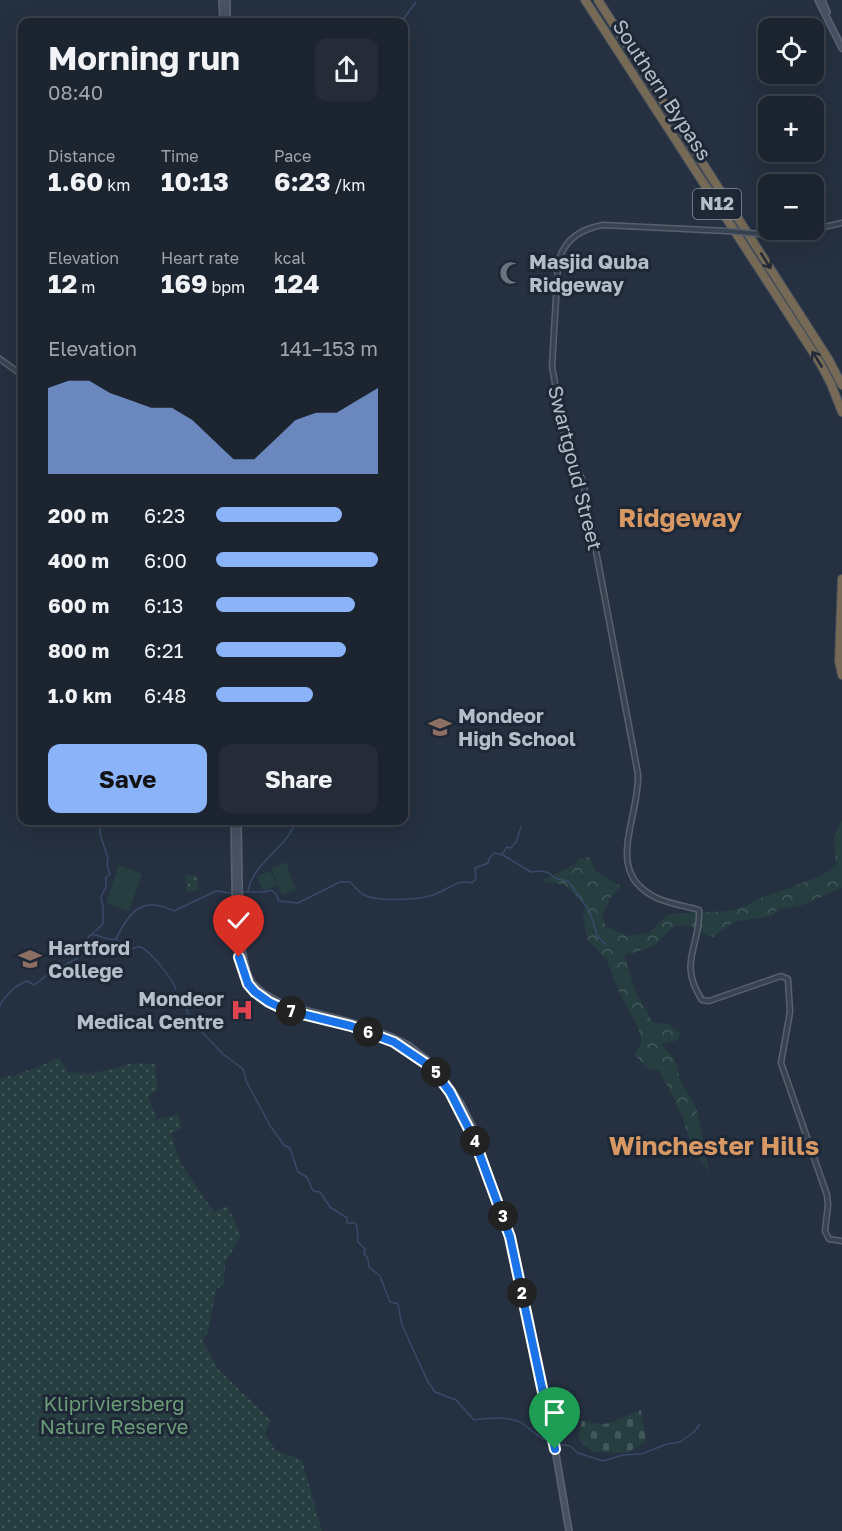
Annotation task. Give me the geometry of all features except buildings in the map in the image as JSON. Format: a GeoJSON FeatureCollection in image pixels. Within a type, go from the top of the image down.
{"type":"FeatureCollection","features":[{"type":"Feature","properties":{"kind":"highway","name":"Southern Bypass"},"geometry":{"type":"LineString","coordinates":[[585,0],[814,353],[828,376],[842,412]]}},
{"type":"Feature","properties":{"kind":"highway","name":"Southern Bypass"},"geometry":{"type":"LineString","coordinates":[[598,0],[825,354],[842,386]]}},
{"type":"Feature","properties":{"kind":"highway"},"geometry":{"type":"LineString","coordinates":[[838,399],[842,422]]}},
{"type":"Feature","properties":{"kind":"highway"},"geometry":{"type":"LineString","coordinates":[[841,672],[842,579]]}},
{"type":"Feature","properties":{"kind":"main road"},"geometry":{"type":"LineString","coordinates":[[222,0],[223,18]]}},
{"type":"Feature","properties":{"kind":"main road"},"geometry":{"type":"LineString","coordinates":[[227,0],[227,18]]}},
{"type":"Feature","properties":{"kind":"main road"},"geometry":{"type":"LineString","coordinates":[[820,0],[842,48]]}},
{"type":"Feature","properties":{"kind":"main road"},"geometry":{"type":"LineString","coordinates":[[236,825],[237,946],[248,984],[273,1004],[321,1017],[394,1042],[428,1064],[453,1097],[476,1138],[487,1178],[512,1245],[552,1437],[568,1531]]}},
{"type":"Feature","properties":{"kind":"street","name":"Swartgoud Street"},"geometry":{"type":"LineString","coordinates":[[842,222],[793,234],[610,225],[589,228],[567,242],[558,264],[552,355],[554,382],[563,430],[583,482],[638,774],[637,793],[626,849],[627,865],[635,882],[651,895],[699,910],[699,924],[689,966],[702,1000],[707,1002],[782,976],[786,977],[790,987],[790,1012],[781,1062],[826,1192],[828,1205],[825,1231],[829,1239],[842,1241]]}},
{"type":"Feature","properties":{"kind":"street"},"geometry":{"type":"LineString","coordinates":[[0,359],[18,372]]}},
{"type":"Feature","properties":{"kind":"green space"},"geometry":{"type":"Polygon","coordinates":[[[842,820],[842,888],[803,905],[778,909],[772,916],[734,922],[713,937],[690,926],[678,925],[652,946],[624,955],[635,991],[653,1022],[669,1024],[680,1034],[678,1040],[660,1045],[674,1058],[682,1083],[696,1108],[709,1172],[695,1154],[680,1111],[660,1071],[647,1068],[634,1054],[642,1043],[638,1027],[619,992],[607,961],[587,939],[583,914],[586,906],[565,885],[541,881],[576,864],[579,858],[589,857],[597,872],[622,887],[610,898],[602,917],[606,926],[627,936],[650,932],[668,914],[730,911],[823,875],[836,865],[834,838],[842,820]]]}},
{"type":"Feature","properties":{"kind":"green space"},"geometry":{"type":"Polygon","coordinates":[[[286,862],[296,890],[282,895],[271,868],[286,862]]]}},
{"type":"Feature","properties":{"kind":"green space"},"geometry":{"type":"Polygon","coordinates":[[[119,865],[142,874],[129,911],[106,903],[119,865]]]}},
{"type":"Feature","properties":{"kind":"green space"},"geometry":{"type":"Polygon","coordinates":[[[270,871],[277,885],[263,891],[257,876],[270,871]]]}},
{"type":"Feature","properties":{"kind":"green space"},"geometry":{"type":"Polygon","coordinates":[[[186,875],[197,875],[199,889],[186,893],[186,875]]]}},
{"type":"Feature","properties":{"kind":"green space","name":"Klipriviersberg Nature Reserve"},"geometry":{"type":"Polygon","coordinates":[[[59,1058],[68,1072],[91,1074],[134,1063],[155,1064],[158,1090],[148,1096],[157,1120],[178,1114],[182,1128],[171,1134],[180,1162],[214,1212],[228,1206],[241,1236],[225,1263],[224,1285],[216,1289],[208,1333],[202,1340],[219,1370],[271,1420],[265,1433],[275,1450],[302,1460],[322,1531],[0,1531],[0,1078],[19,1074],[59,1058]]]}},
{"type":"Feature","properties":{"kind":"green space"},"geometry":{"type":"Polygon","coordinates":[[[641,1410],[646,1442],[626,1453],[591,1451],[578,1439],[582,1421],[610,1423],[641,1410]]]}},
{"type":"Feature","properties":{"kind":"waterway"},"geometry":{"type":"LineString","coordinates":[[404,18],[416,2]]}},
{"type":"Feature","properties":{"kind":"waterway"},"geometry":{"type":"LineString","coordinates":[[408,311],[408,330]]}},
{"type":"Feature","properties":{"kind":"waterway"},"geometry":{"type":"LineString","coordinates":[[92,934],[103,924],[101,897],[106,887],[106,877],[110,874],[100,825]]}},
{"type":"Feature","properties":{"kind":"waterway"},"geometry":{"type":"LineString","coordinates":[[248,891],[257,871],[286,839],[294,825]]}},
{"type":"Feature","properties":{"kind":"waterway"},"geometry":{"type":"LineString","coordinates":[[502,854],[507,847],[511,848],[516,842],[521,827]]}},
{"type":"Feature","properties":{"kind":"waterway"},"geometry":{"type":"LineString","coordinates":[[242,892],[271,890],[279,901],[298,903],[340,882],[350,882],[362,894],[370,897],[398,900],[418,898],[433,895],[462,882],[472,883],[476,879],[475,868],[488,863],[490,857],[495,853],[503,855],[531,872],[542,871],[569,882],[590,912],[597,935],[605,944]]}},
{"type":"Feature","properties":{"kind":"waterway"},"geometry":{"type":"LineString","coordinates":[[0,1006],[8,994],[19,985],[27,981],[34,985],[51,972],[84,955],[90,935],[116,939],[132,913],[139,908],[154,905],[174,911],[216,891],[231,893]]}},
{"type":"Feature","properties":{"kind":"waterway"},"geometry":{"type":"LineString","coordinates":[[116,939],[131,950],[140,947],[149,953],[166,972],[176,989]]}},
{"type":"Feature","properties":{"kind":"waterway"},"geometry":{"type":"LineString","coordinates":[[181,997],[192,1022],[223,1054],[243,1069],[247,1083],[271,1127],[284,1145],[290,1148],[298,1172],[307,1177],[313,1191],[320,1192],[330,1207],[347,1218],[347,1223],[355,1223],[357,1226],[358,1242],[365,1249],[364,1253],[369,1267],[380,1276],[390,1302],[398,1304],[402,1325],[427,1380],[435,1392],[456,1400],[474,1420],[492,1418],[518,1421],[539,1437],[552,1442]]}},
{"type":"Feature","properties":{"kind":"waterway"},"geometry":{"type":"LineString","coordinates":[[557,1444],[570,1446],[578,1453],[603,1461],[623,1455],[641,1454],[667,1444],[680,1442],[694,1432],[700,1424]]}},
{"type":"Feature","properties":{"kind":"place","name":"Masjid Quba Ridgeway"},"geometry":{"type":"Point","coordinates":[511,273]}},
{"type":"Feature","properties":{"kind":"place","name":"Mondeor High School"},"geometry":{"type":"Point","coordinates":[440,727]}},
{"type":"Feature","properties":{"kind":"place","name":"Hartford College"},"geometry":{"type":"Point","coordinates":[30,959]}},
{"type":"Feature","properties":{"kind":"place","name":"Mondeor Medical Centre"},"geometry":{"type":"Point","coordinates":[242,1010]}},
{"type":"Feature","properties":{"kind":"district","name":"Ridgeway"},"geometry":{"type":"Point","coordinates":[680,518]}},
{"type":"Feature","properties":{"kind":"district","name":"Winchester Hills"},"geometry":{"type":"Point","coordinates":[714,1146]}},
{"type":"Feature","properties":{"kind":"route"},"geometry":{"type":"LineString","coordinates":[[239,957],[248,984],[269,1002],[286,1010],[351,1026],[394,1042],[431,1067],[450,1092],[474,1139],[510,1237],[555,1449]]}}]}
